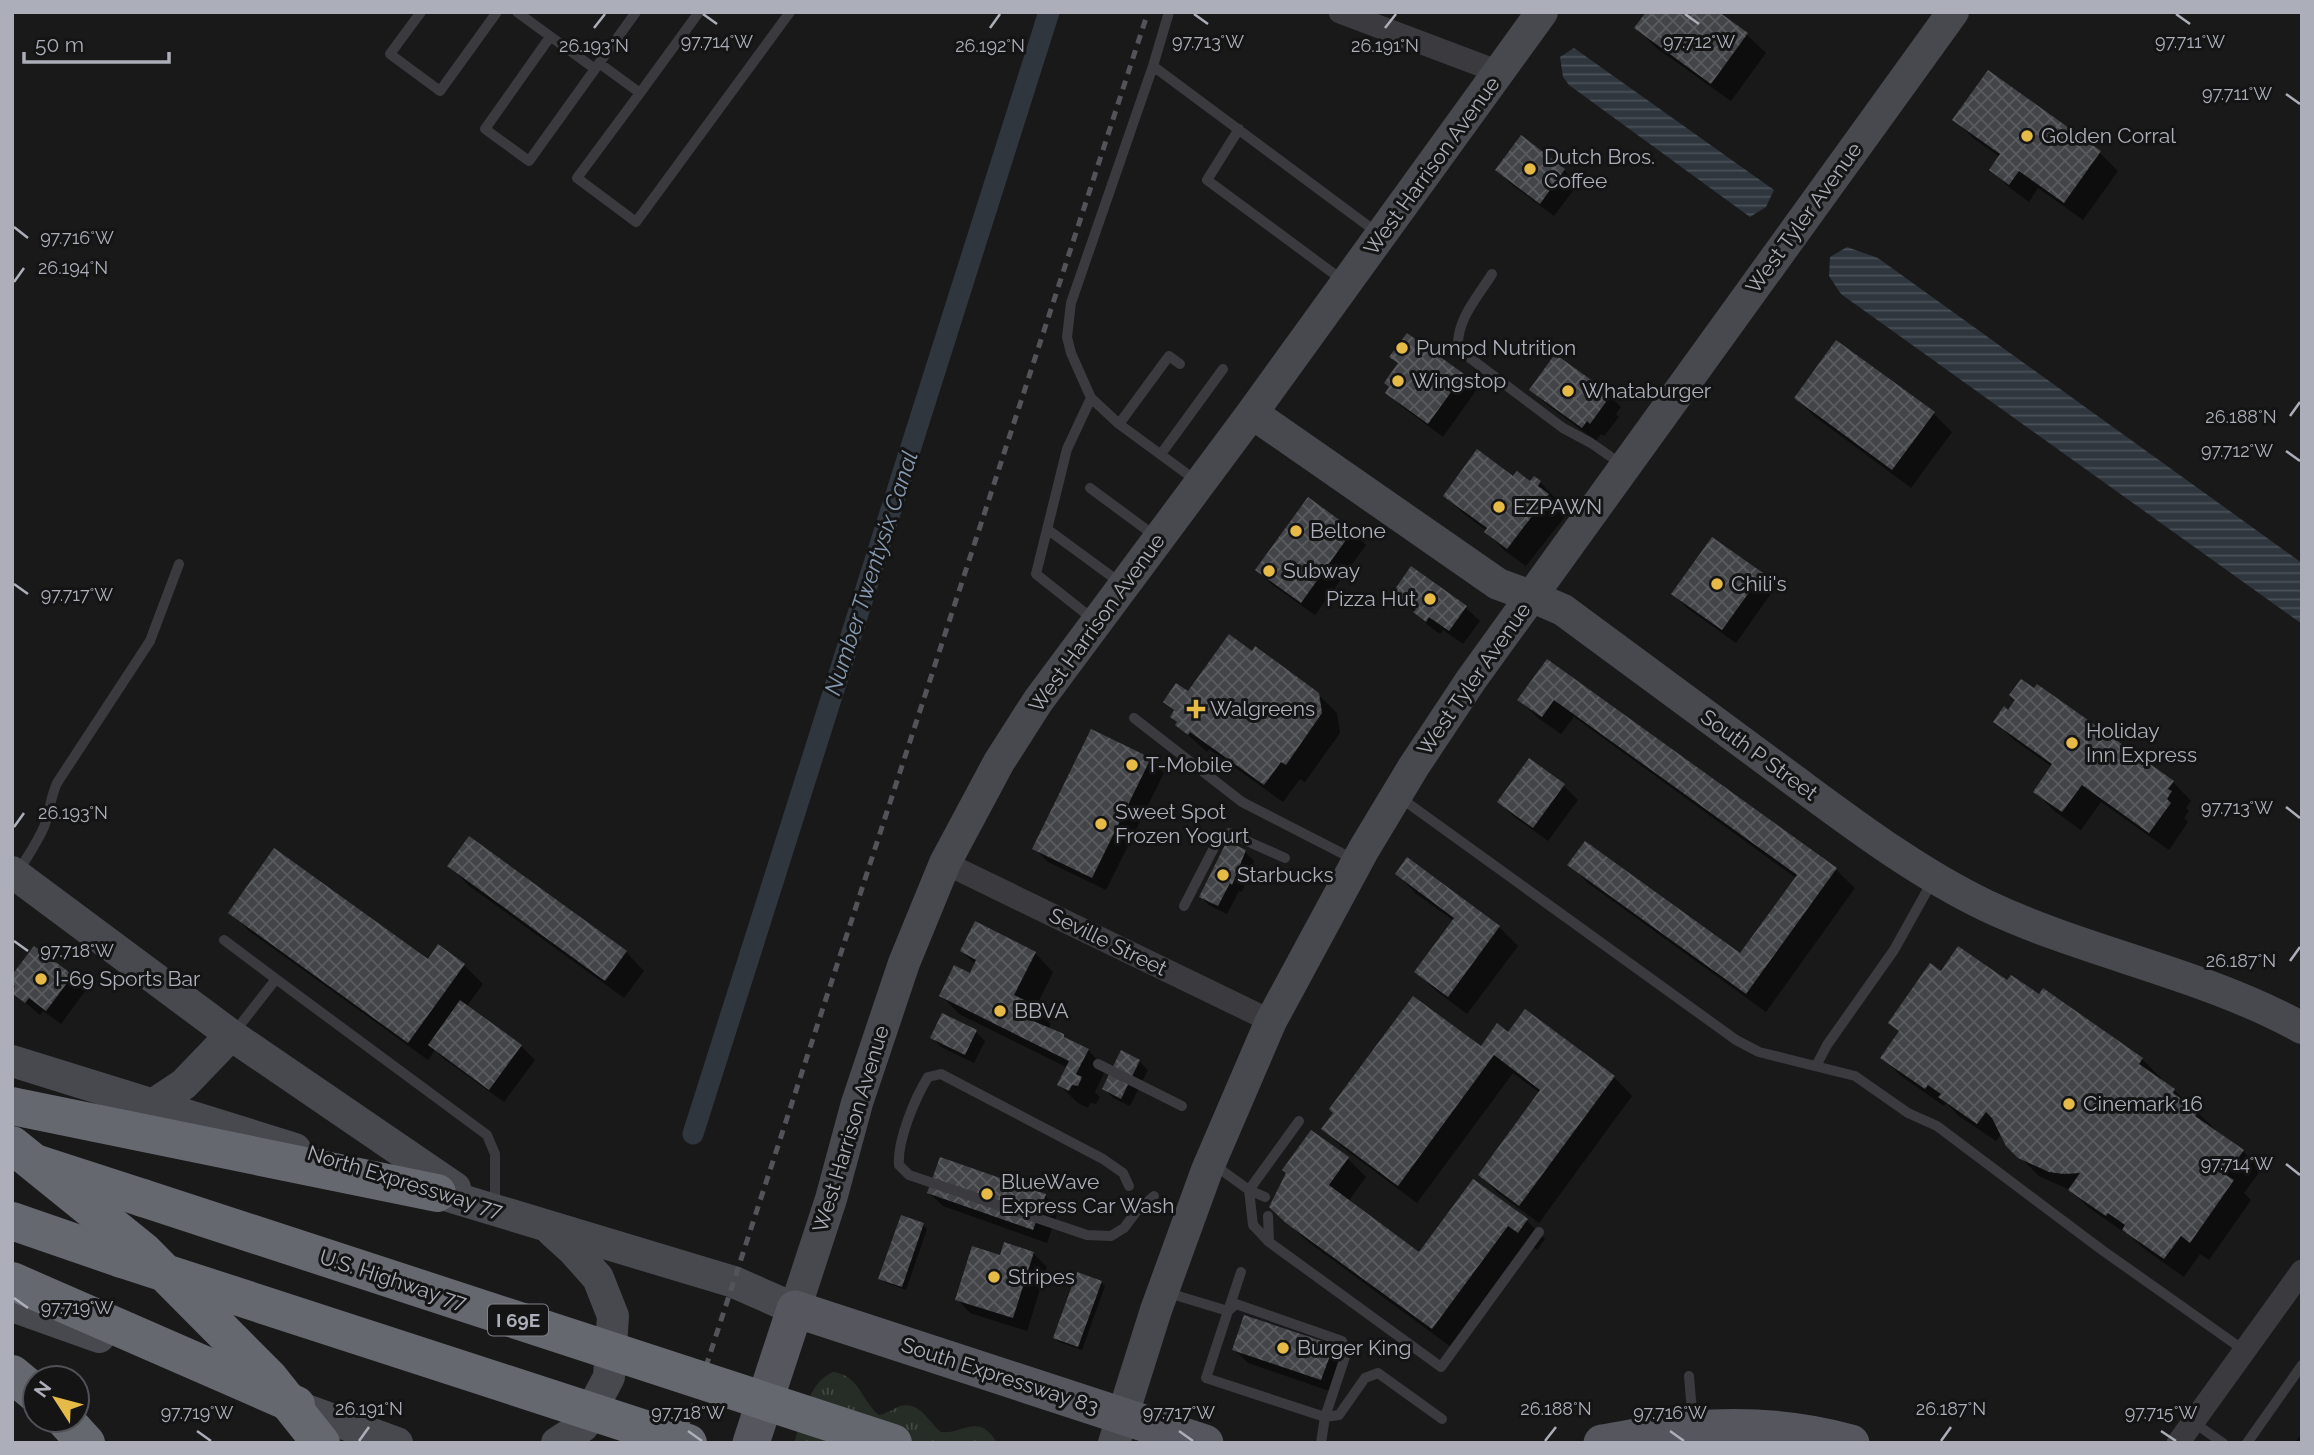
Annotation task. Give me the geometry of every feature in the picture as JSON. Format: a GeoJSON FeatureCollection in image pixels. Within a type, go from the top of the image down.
{"type":"FeatureCollection","features":[{"type":"Feature","properties":{"kind":"highway"},"geometry":{"type":"LineString","coordinates":[[12,1106],[437,1193]]}},
{"type":"Feature","properties":{"kind":"highway"},"geometry":{"type":"LineString","coordinates":[[12,1145],[143,1251],[320,1429]]}},
{"type":"Feature","properties":{"kind":"highway","name":"U.S. Highway 77"},"geometry":{"type":"LineString","coordinates":[[12,1156],[893,1443]]}},
{"type":"Feature","properties":{"kind":"highway"},"geometry":{"type":"LineString","coordinates":[[12,1221],[688,1443]]}},
{"type":"Feature","properties":{"kind":"highway"},"geometry":{"type":"LineString","coordinates":[[12,1281],[320,1429]]}},
{"type":"Feature","properties":{"kind":"main road","name":"West Harrison Avenue"},"geometry":{"type":"LineString","coordinates":[[794,1309],[831,1199],[857,1102],[904,963],[945,863],[999,762],[1038,701],[1252,414],[1542,12]]}},
{"type":"Feature","properties":{"kind":"main road","name":"West Tyler Avenue"},"geometry":{"type":"LineString","coordinates":[[1118,1429],[1163,1291],[1211,1162],[1270,1021],[1357,861],[1471,680],[1953,12]]}},
{"type":"Feature","properties":{"kind":"main road","name":"South P Street"},"geometry":{"type":"LineString","coordinates":[[1252,414],[1498,584],[1563,610],[1854,825],[1935,878],[1988,906],[2055,933],[2196,981],[2277,1014],[2302,1028]]}},
{"type":"Feature","properties":{"kind":"main road"},"geometry":{"type":"LineString","coordinates":[[14,873],[232,1035],[410,1158],[489,1208]]}},
{"type":"Feature","properties":{"kind":"main road"},"geometry":{"type":"LineString","coordinates":[[155,1104],[184,1084],[232,1035]]}},
{"type":"Feature","properties":{"kind":"main road","name":"North Expressway 77"},"geometry":{"type":"LineString","coordinates":[[12,1061],[547,1227],[734,1282],[794,1309]]}},
{"type":"Feature","properties":{"kind":"main road"},"geometry":{"type":"LineString","coordinates":[[547,1227],[574,1251],[598,1278],[613,1316],[609,1377],[583,1426],[557,1443]]}},
{"type":"Feature","properties":{"kind":"main road"},"geometry":{"type":"LineString","coordinates":[[12,1306],[320,1429],[397,1443]]}},
{"type":"Feature","properties":{"kind":"main road"},"geometry":{"type":"LineString","coordinates":[[751,1443],[794,1309]]}},
{"type":"Feature","properties":{"kind":"main road","name":"South Expressway 83"},"geometry":{"type":"LineString","coordinates":[[794,1309],[1118,1429],[1205,1443]]}},
{"type":"Feature","properties":{"kind":"main road"},"geometry":{"type":"LineString","coordinates":[[1602,1443],[1693,1429],[1724,1428],[1798,1433],[1851,1443]]}},
{"type":"Feature","properties":{"kind":"street"},"geometry":{"type":"LineString","coordinates":[[1340,12],[1499,72]]}},
{"type":"Feature","properties":{"kind":"street","name":"Seville Street"},"geometry":{"type":"LineString","coordinates":[[945,863],[1270,1021]]}},
{"type":"Feature","properties":{"kind":"street"},"geometry":{"type":"LineString","coordinates":[[2178,1443],[2302,1271]]}},
{"type":"Feature","properties":{"kind":"lane"},"geometry":{"type":"LineString","coordinates":[[421,12],[390,54],[440,91],[498,12]]}},
{"type":"Feature","properties":{"kind":"lane"},"geometry":{"type":"LineString","coordinates":[[517,12],[550,37],[640,93]]}},
{"type":"Feature","properties":{"kind":"lane"},"geometry":{"type":"LineString","coordinates":[[550,37],[485,129],[529,161],[636,12]]}},
{"type":"Feature","properties":{"kind":"lane"},"geometry":{"type":"LineString","coordinates":[[699,12],[577,178],[636,222],[790,12]]}},
{"type":"Feature","properties":{"kind":"lane"},"geometry":{"type":"LineString","coordinates":[[1169,12],[1071,303],[1067,337],[1071,353],[1091,398],[1119,424],[1200,484]]}},
{"type":"Feature","properties":{"kind":"lane"},"geometry":{"type":"LineString","coordinates":[[1153,66],[1381,236]]}},
{"type":"Feature","properties":{"kind":"lane"},"geometry":{"type":"LineString","coordinates":[[1240,129],[1207,180],[1347,283]]}},
{"type":"Feature","properties":{"kind":"lane"},"geometry":{"type":"LineString","coordinates":[[1492,274],[1463,319],[1457,334],[1458,349],[1563,428],[1625,466]]}},
{"type":"Feature","properties":{"kind":"lane"},"geometry":{"type":"LineString","coordinates":[[1119,424],[1169,356],[1180,364]]}},
{"type":"Feature","properties":{"kind":"lane"},"geometry":{"type":"LineString","coordinates":[[1161,454],[1166,438],[1206,382],[1223,369]]}},
{"type":"Feature","properties":{"kind":"lane"},"geometry":{"type":"LineString","coordinates":[[1157,374],[1167,381]]}},
{"type":"Feature","properties":{"kind":"lane"},"geometry":{"type":"LineString","coordinates":[[1142,393],[1153,401]]}},
{"type":"Feature","properties":{"kind":"lane"},"geometry":{"type":"LineString","coordinates":[[1091,398],[1067,449],[1036,574],[1097,622]]}},
{"type":"Feature","properties":{"kind":"lane"},"geometry":{"type":"LineString","coordinates":[[1129,410],[1140,418]]}},
{"type":"Feature","properties":{"kind":"lane"},"geometry":{"type":"LineString","coordinates":[[1090,488],[1160,539]]}},
{"type":"Feature","properties":{"kind":"lane"},"geometry":{"type":"LineString","coordinates":[[1047,529],[1124,586]]}},
{"type":"Feature","properties":{"kind":"lane"},"geometry":{"type":"LineString","coordinates":[[14,873],[36,844],[57,783],[150,641],[179,564]]}},
{"type":"Feature","properties":{"kind":"lane"},"geometry":{"type":"LineString","coordinates":[[1134,718],[1242,802],[1357,861]]}},
{"type":"Feature","properties":{"kind":"lane"},"geometry":{"type":"LineString","coordinates":[[1397,795],[1736,1040],[1759,1052],[1855,1076],[1908,1113],[1937,1126],[2102,1250],[2245,1350]]}},
{"type":"Feature","properties":{"kind":"lane"},"geometry":{"type":"LineString","coordinates":[[1184,906],[1219,838],[1229,833],[1284,858]]}},
{"type":"Feature","properties":{"kind":"lane"},"geometry":{"type":"LineString","coordinates":[[1816,1066],[1827,1045],[1894,950],[1935,878]]}},
{"type":"Feature","properties":{"kind":"lane"},"geometry":{"type":"LineString","coordinates":[[224,940],[487,1135],[495,1154],[489,1208]]}},
{"type":"Feature","properties":{"kind":"lane"},"geometry":{"type":"LineString","coordinates":[[232,1035],[276,979]]}},
{"type":"Feature","properties":{"kind":"lane"},"geometry":{"type":"LineString","coordinates":[[1098,1064],[1182,1106]]}},
{"type":"Feature","properties":{"kind":"lane"},"geometry":{"type":"LineString","coordinates":[[1129,1185],[1123,1173],[1103,1159],[941,1074],[928,1077],[920,1090],[898,1153],[899,1165],[909,1175],[1087,1235],[1111,1236],[1124,1228],[1136,1212],[1154,1196]]}},
{"type":"Feature","properties":{"kind":"lane"},"geometry":{"type":"LineString","coordinates":[[1299,1121],[1250,1189],[1253,1225],[1269,1242],[1441,1367],[1539,1232]]}},
{"type":"Feature","properties":{"kind":"lane"},"geometry":{"type":"LineString","coordinates":[[1211,1162],[1265,1197]]}},
{"type":"Feature","properties":{"kind":"lane"},"geometry":{"type":"LineString","coordinates":[[1268,1216],[1269,1242]]}},
{"type":"Feature","properties":{"kind":"lane"},"geometry":{"type":"LineString","coordinates":[[1241,1272],[1206,1378],[1325,1417],[1339,1415],[1365,1378],[1378,1373],[1442,1419]]}},
{"type":"Feature","properties":{"kind":"lane"},"geometry":{"type":"LineString","coordinates":[[1163,1291],[1228,1311]]}},
{"type":"Feature","properties":{"kind":"lane"},"geometry":{"type":"LineString","coordinates":[[1228,1311],[1236,1304],[1342,1341],[1347,1350],[1325,1417],[1321,1443]]}},
{"type":"Feature","properties":{"kind":"lane"},"geometry":{"type":"LineString","coordinates":[[2247,1443],[2302,1365]]}},
{"type":"Feature","properties":{"kind":"lane"},"geometry":{"type":"LineString","coordinates":[[1689,1376],[1693,1429]]}},
{"type":"Feature","properties":{"kind":"lane"},"geometry":{"type":"LineString","coordinates":[[2193,1422],[2223,1443]]}},
{"type":"Feature","properties":{"kind":"green space"},"geometry":{"type":"Polygon","coordinates":[[[833,1372],[842,1374],[855,1383],[879,1415],[907,1405],[919,1409],[941,1432],[977,1426],[990,1433],[997,1443],[794,1443],[812,1393],[824,1377],[833,1372]]]}},
{"type":"Feature","properties":{"kind":"shaded area"},"geometry":{"type":"Polygon","coordinates":[[[1574,48],[1774,190],[1766,207],[1750,217],[1569,85],[1563,77],[1560,57],[1574,48]]]}},
{"type":"Feature","properties":{"kind":"shaded area"},"geometry":{"type":"Polygon","coordinates":[[[1847,247],[1878,258],[2302,563],[2302,624],[1841,294],[1829,276],[1830,257],[1847,247]]]}},
{"type":"Feature","properties":{"kind":"building"},"geometry":{"type":"Polygon","coordinates":[[[1646,12],[1719,12],[1748,33],[1711,84],[1634,28],[1646,12]]]}},
{"type":"Feature","properties":{"kind":"building","name":"Golden Corral"},"geometry":{"type":"Polygon","coordinates":[[[1988,70],[2101,151],[2064,203],[2019,171],[2009,185],[1989,170],[2000,154],[1952,120],[1988,70]]]}},
{"type":"Feature","properties":{"kind":"building","name":"Dutch Bros. Coffee"},"geometry":{"type":"Polygon","coordinates":[[[1521,135],[1565,169],[1540,204],[1495,170],[1521,135]]]}},
{"type":"Feature","properties":{"kind":"building"},"geometry":{"type":"Polygon","coordinates":[[[1407,333],[1464,374],[1428,424],[1385,393],[1389,387],[1384,383],[1398,363],[1389,357],[1407,333]]]}},
{"type":"Feature","properties":{"kind":"building"},"geometry":{"type":"Polygon","coordinates":[[[1836,340],[1935,412],[1892,470],[1794,398],[1836,340]]]}},
{"type":"Feature","properties":{"kind":"building","name":"Whataburger"},"geometry":{"type":"Polygon","coordinates":[[[1555,354],[1608,392],[1603,399],[1606,402],[1590,424],[1587,421],[1582,428],[1529,390],[1555,354]]]}},
{"type":"Feature","properties":{"kind":"building","name":"EZPAWN"},"geometry":{"type":"Polygon","coordinates":[[[1477,449],[1513,476],[1517,471],[1530,481],[1534,476],[1541,481],[1538,486],[1549,494],[1507,549],[1484,532],[1487,528],[1443,496],[1477,449]]]}},
{"type":"Feature","properties":{"kind":"building"},"geometry":{"type":"Polygon","coordinates":[[[1308,497],[1353,530],[1301,603],[1255,570],[1308,497]]]}},
{"type":"Feature","properties":{"kind":"building","name":"Chili's"},"geometry":{"type":"Polygon","coordinates":[[[1712,537],[1763,573],[1722,630],[1671,594],[1712,537]]]}},
{"type":"Feature","properties":{"kind":"building","name":"Pizza Hut"},"geometry":{"type":"Polygon","coordinates":[[[1411,566],[1467,606],[1449,631],[1429,617],[1426,622],[1413,612],[1416,609],[1393,592],[1411,566]]]}},
{"type":"Feature","properties":{"kind":"building","name":"Walgreens"},"geometry":{"type":"Polygon","coordinates":[[[1229,634],[1252,651],[1255,646],[1319,693],[1322,713],[1286,765],[1281,762],[1264,785],[1190,732],[1188,735],[1175,725],[1177,722],[1170,717],[1174,710],[1163,702],[1176,683],[1188,691],[1229,634]]]}},
{"type":"Feature","properties":{"kind":"building"},"geometry":{"type":"Polygon","coordinates":[[[1547,659],[1837,868],[1746,994],[1567,865],[1585,841],[1740,953],[1797,875],[1554,700],[1542,717],[1517,700],[1547,659]]]}},
{"type":"Feature","properties":{"kind":"building","name":"Holiday Inn Express"},"geometry":{"type":"Polygon","coordinates":[[[2021,679],[2034,688],[2037,684],[2174,781],[2168,789],[2172,791],[2167,799],[2171,803],[2149,833],[2082,785],[2062,812],[2033,792],[2052,764],[1993,722],[2004,706],[2008,710],[2015,700],[2009,695],[2021,679]]]}},
{"type":"Feature","properties":{"kind":"building"},"geometry":{"type":"Polygon","coordinates":[[[1091,729],[1151,758],[1092,878],[1032,849],[1091,729]]]}},
{"type":"Feature","properties":{"kind":"building"},"geometry":{"type":"Polygon","coordinates":[[[1529,758],[1565,784],[1533,828],[1497,802],[1529,758]]]}},
{"type":"Feature","properties":{"kind":"building"},"geometry":{"type":"Polygon","coordinates":[[[469,836],[627,951],[605,981],[447,866],[469,836]]]}},
{"type":"Feature","properties":{"kind":"building","name":"Starbucks"},"geometry":{"type":"Polygon","coordinates":[[[1227,841],[1246,850],[1232,885],[1230,883],[1218,906],[1199,897],[1227,841]]]}},
{"type":"Feature","properties":{"kind":"building"},"geometry":{"type":"Polygon","coordinates":[[[274,848],[428,959],[438,944],[465,964],[408,1043],[228,913],[274,848]]]}},
{"type":"Feature","properties":{"kind":"building"},"geometry":{"type":"Polygon","coordinates":[[[1407,857],[1500,926],[1448,997],[1414,972],[1454,918],[1395,874],[1407,857]]]}},
{"type":"Feature","properties":{"kind":"building","name":"BBVA"},"geometry":{"type":"Polygon","coordinates":[[[975,921],[1036,952],[1014,995],[1033,1004],[1026,1018],[1064,1034],[1064,1037],[1089,1049],[1076,1074],[1082,1077],[1078,1086],[1072,1085],[1069,1091],[1057,1085],[1069,1061],[939,996],[954,965],[970,973],[976,960],[960,951],[975,921]]]}},
{"type":"Feature","properties":{"kind":"building","name":"I-69 Sports Bar"},"geometry":{"type":"Polygon","coordinates":[[[34,946],[73,975],[46,1011],[29,998],[25,1003],[12,993],[15,986],[12,984],[12,975],[34,946]]]}},
{"type":"Feature","properties":{"kind":"building","name":"Cinemark 16"},"geometry":{"type":"Polygon","coordinates":[[[1958,946],[2007,980],[2011,975],[2039,994],[2043,988],[2143,1058],[2139,1064],[2175,1089],[2173,1093],[2199,1111],[2195,1116],[2244,1150],[2226,1175],[2234,1180],[2190,1243],[2181,1236],[2164,1259],[2122,1230],[2125,1225],[2108,1213],[2106,1216],[2068,1190],[2080,1173],[2049,1172],[2018,1158],[2006,1146],[1992,1118],[1986,1112],[1977,1124],[1938,1097],[1941,1094],[1928,1085],[1925,1089],[1880,1058],[1899,1031],[1888,1023],[1930,963],[1941,971],[1958,946]]]}},
{"type":"Feature","properties":{"kind":"building"},"geometry":{"type":"Polygon","coordinates":[[[1413,996],[1481,1046],[1497,1023],[1508,1032],[1525,1009],[1615,1076],[1519,1206],[1478,1175],[1540,1090],[1494,1055],[1398,1186],[1321,1129],[1333,1113],[1329,1109],[1413,996]]]}},
{"type":"Feature","properties":{"kind":"building"},"geometry":{"type":"Polygon","coordinates":[[[460,1000],[522,1045],[489,1090],[428,1045],[460,1000]]]}},
{"type":"Feature","properties":{"kind":"building"},"geometry":{"type":"Polygon","coordinates":[[[942,1013],[977,1030],[965,1055],[930,1038],[942,1013]]]}},
{"type":"Feature","properties":{"kind":"building","name":"BBVA"},"geometry":{"type":"Polygon","coordinates":[[[1121,1050],[1140,1060],[1121,1099],[1102,1089],[1121,1050]]]}},
{"type":"Feature","properties":{"kind":"building"},"geometry":{"type":"Polygon","coordinates":[[[1311,1130],[1349,1157],[1329,1185],[1419,1252],[1473,1179],[1528,1219],[1518,1233],[1508,1226],[1432,1329],[1286,1223],[1269,1207],[1286,1173],[1282,1170],[1311,1130]]]}},
{"type":"Feature","properties":{"kind":"building","name":"BlueWave Express Car Wash"},"geometry":{"type":"Polygon","coordinates":[[[940,1157],[1046,1194],[1033,1230],[927,1193],[940,1157]]]}},
{"type":"Feature","properties":{"kind":"building"},"geometry":{"type":"Polygon","coordinates":[[[901,1215],[924,1223],[902,1287],[878,1279],[901,1215]]]}},
{"type":"Feature","properties":{"kind":"building","name":"Stripes"},"geometry":{"type":"Polygon","coordinates":[[[1004,1242],[1034,1252],[1013,1318],[955,1300],[972,1246],[1000,1255],[1004,1242]]]}},
{"type":"Feature","properties":{"kind":"building"},"geometry":{"type":"Polygon","coordinates":[[[1077,1272],[1102,1281],[1078,1347],[1053,1338],[1077,1272]]]}},
{"type":"Feature","properties":{"kind":"building","name":"Burger King"},"geometry":{"type":"Polygon","coordinates":[[[1244,1315],[1334,1345],[1321,1380],[1232,1350],[1244,1315]]]}},
{"type":"Feature","properties":{"kind":"waterway","name":"Number Twentysix Canal"},"geometry":{"type":"LineString","coordinates":[[693,1134],[1049,12]]}},
{"type":"Feature","properties":{"kind":"railway"},"geometry":{"type":"LineString","coordinates":[[681,1443],[1148,12]]}},
{"type":"Feature","properties":{"kind":"place","name":"Golden Corral"},"geometry":{"type":"Point","coordinates":[2027,136]}},
{"type":"Feature","properties":{"kind":"place","name":"Dutch Bros. Coffee"},"geometry":{"type":"Point","coordinates":[1530,169]}},
{"type":"Feature","properties":{"kind":"place","name":"Pumpd Nutrition"},"geometry":{"type":"Point","coordinates":[1402,348]}},
{"type":"Feature","properties":{"kind":"place","name":"Wingstop"},"geometry":{"type":"Point","coordinates":[1398,381]}},
{"type":"Feature","properties":{"kind":"place","name":"Whataburger"},"geometry":{"type":"Point","coordinates":[1568,391]}},
{"type":"Feature","properties":{"kind":"place","name":"EZPAWN"},"geometry":{"type":"Point","coordinates":[1499,507]}},
{"type":"Feature","properties":{"kind":"place","name":"Beltone"},"geometry":{"type":"Point","coordinates":[1296,531]}},
{"type":"Feature","properties":{"kind":"place","name":"Subway"},"geometry":{"type":"Point","coordinates":[1269,571]}},
{"type":"Feature","properties":{"kind":"place","name":"Chili's"},"geometry":{"type":"Point","coordinates":[1717,584]}},
{"type":"Feature","properties":{"kind":"place","name":"Pizza Hut"},"geometry":{"type":"Point","coordinates":[1430,599]}},
{"type":"Feature","properties":{"kind":"place","name":"Walgreens"},"geometry":{"type":"Point","coordinates":[1196,709]}},
{"type":"Feature","properties":{"kind":"place","name":"Holiday Inn Express"},"geometry":{"type":"Point","coordinates":[2072,743]}},
{"type":"Feature","properties":{"kind":"place","name":"T-Mobile"},"geometry":{"type":"Point","coordinates":[1132,765]}},
{"type":"Feature","properties":{"kind":"place","name":"Sweet Spot Frozen Yogurt"},"geometry":{"type":"Point","coordinates":[1101,824]}},
{"type":"Feature","properties":{"kind":"place","name":"Starbucks"},"geometry":{"type":"Point","coordinates":[1223,875]}},
{"type":"Feature","properties":{"kind":"place","name":"I-69 Sports Bar"},"geometry":{"type":"Point","coordinates":[41,979]}},
{"type":"Feature","properties":{"kind":"place","name":"BBVA"},"geometry":{"type":"Point","coordinates":[1000,1011]}},
{"type":"Feature","properties":{"kind":"place","name":"Cinemark 16"},"geometry":{"type":"Point","coordinates":[2069,1104]}},
{"type":"Feature","properties":{"kind":"place","name":"BlueWave Express Car Wash"},"geometry":{"type":"Point","coordinates":[987,1194]}},
{"type":"Feature","properties":{"kind":"place","name":"Stripes"},"geometry":{"type":"Point","coordinates":[994,1277]}},
{"type":"Feature","properties":{"kind":"place","name":"Burger King"},"geometry":{"type":"Point","coordinates":[1283,1348]}}]}
